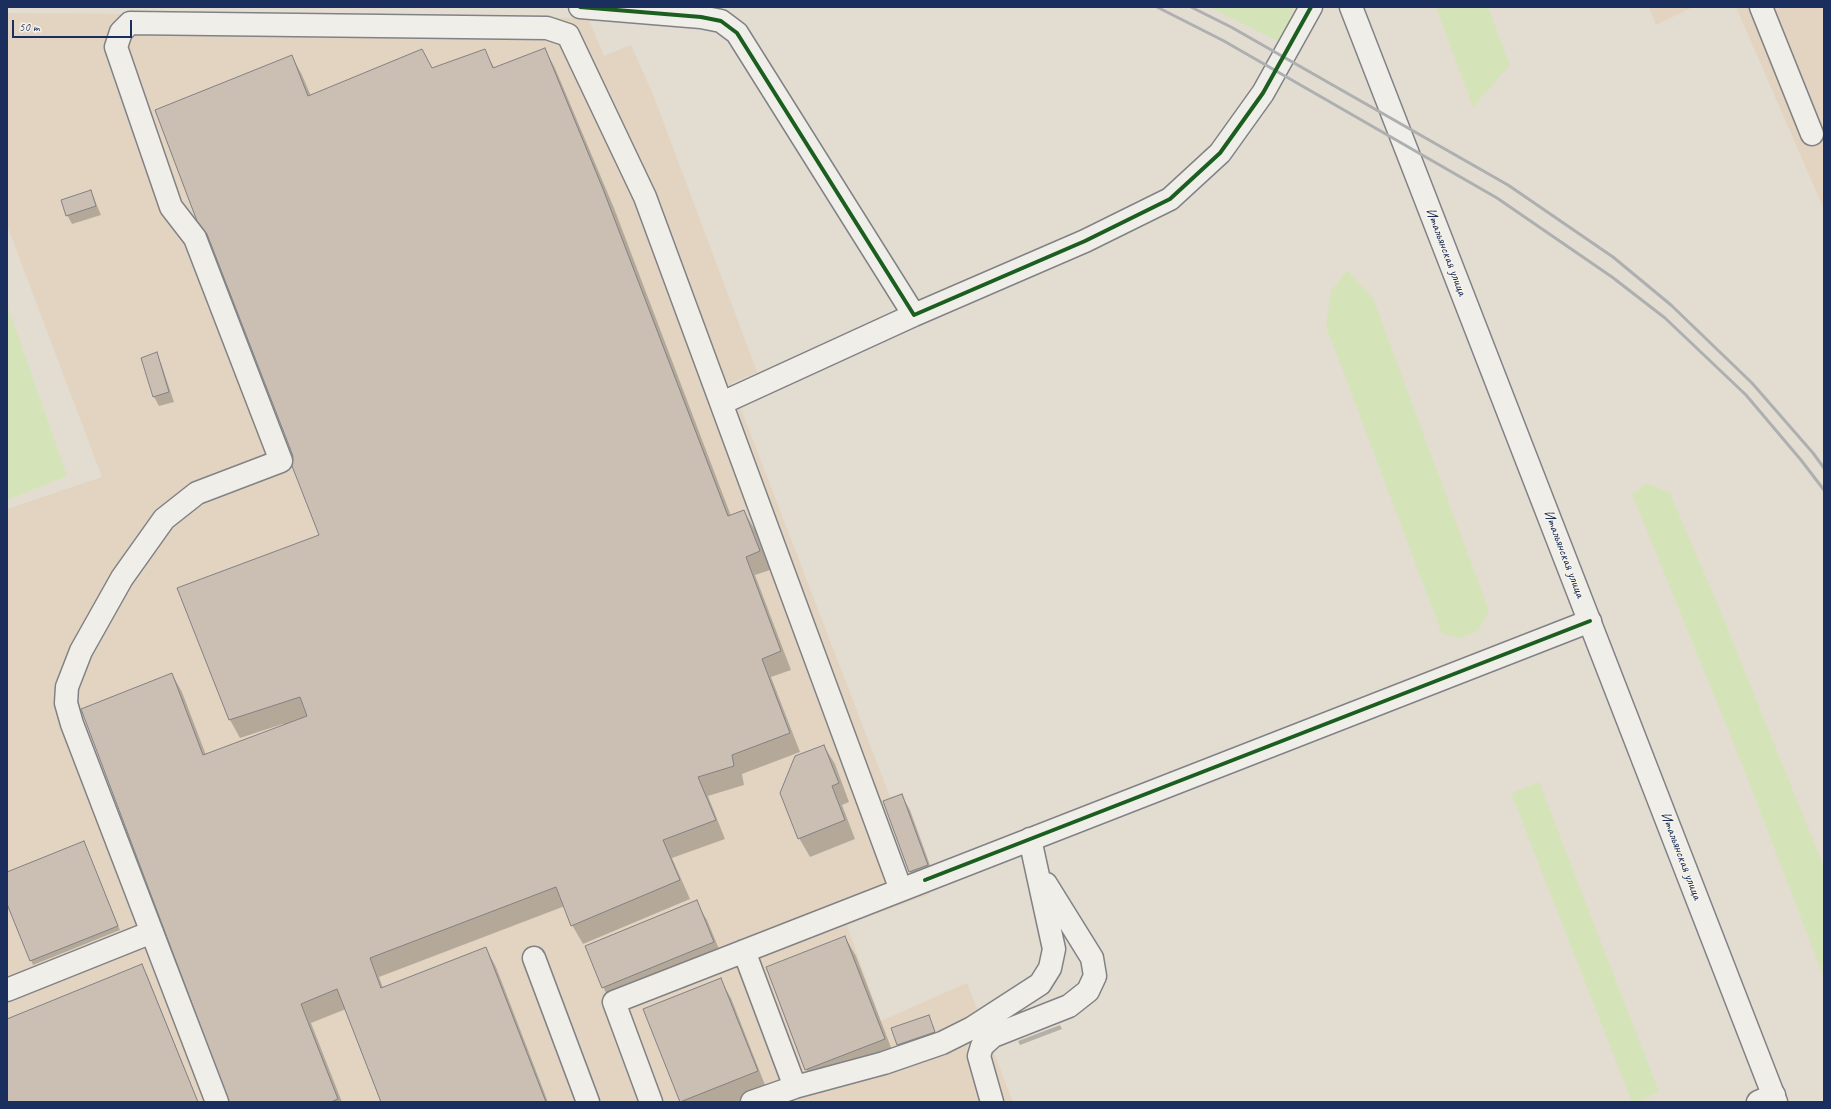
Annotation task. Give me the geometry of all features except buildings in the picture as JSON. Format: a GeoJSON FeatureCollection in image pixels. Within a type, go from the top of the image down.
{"type":"FeatureCollection","features":[{"type":"Feature","properties":{"kind":"main road"},"geometry":{"type":"LineString","coordinates":[[580,7],[701,17],[721,21],[737,33],[914,315]]}},
{"type":"Feature","properties":{"kind":"main road"},"geometry":{"type":"LineString","coordinates":[[722,403],[914,315],[1085,241],[1170,199],[1220,153],[1263,93],[1311,7]]}},
{"type":"Feature","properties":{"kind":"main road","name":"Итальянская улица"},"geometry":{"type":"LineString","coordinates":[[1351,7],[1590,621],[1769,1100]]}},
{"type":"Feature","properties":{"kind":"main road"},"geometry":{"type":"LineString","coordinates":[[1761,7],[1812,134]]}},
{"type":"Feature","properties":{"kind":"main road"},"geometry":{"type":"LineString","coordinates":[[217,1102],[72,724],[66,703],[67,687],[81,651],[122,578],[164,520],[197,493],[281,461],[195,238],[171,207],[116,47],[121,32],[130,23],[547,28],[568,35],[645,197],[900,890]]}},
{"type":"Feature","properties":{"kind":"main road"},"geometry":{"type":"LineString","coordinates":[[651,1102],[614,1002],[1590,621]]}},
{"type":"Feature","properties":{"kind":"main road"},"geometry":{"type":"LineString","coordinates":[[752,1102],[795,1086],[884,1063],[942,1043],[972,1028],[1040,984],[1050,968],[1054,949],[1030,839]]}},
{"type":"Feature","properties":{"kind":"main road"},"geometry":{"type":"LineString","coordinates":[[992,1102],[979,1056],[982,1046],[993,1036],[1069,1006],[1088,991],[1095,976],[1092,958],[1038,872]]}},
{"type":"Feature","properties":{"kind":"main road"},"geometry":{"type":"LineString","coordinates":[[7,990],[152,932]]}},
{"type":"Feature","properties":{"kind":"main road"},"geometry":{"type":"LineString","coordinates":[[744,950],[795,1086]]}},
{"type":"Feature","properties":{"kind":"main road"},"geometry":{"type":"LineString","coordinates":[[534,958],[588,1102]]}},
{"type":"Feature","properties":{"kind":"shaded area"},"geometry":{"type":"Polygon","coordinates":[[[1649,7],[1693,7],[1656,25],[1649,7]]]}},
{"type":"Feature","properties":{"kind":"shaded area"},"geometry":{"type":"Polygon","coordinates":[[[1736,7],[1824,7],[1824,209],[1736,7]]]}},
{"type":"Feature","properties":{"kind":"shaded area"},"geometry":{"type":"Polygon","coordinates":[[[7,13],[588,18],[604,56],[631,45],[654,97],[757,372],[731,383],[890,797],[903,793],[930,866],[921,869],[930,894],[847,925],[881,1021],[967,983],[1013,1102],[7,1102],[7,509],[102,477],[7,225],[7,13]]]}},
{"type":"Feature","properties":{"kind":"green space"},"geometry":{"type":"Polygon","coordinates":[[[1209,7],[1294,7],[1282,43],[1209,7]]]}},
{"type":"Feature","properties":{"kind":"green space"},"geometry":{"type":"Polygon","coordinates":[[[1436,7],[1488,7],[1510,65],[1473,107],[1436,7]]]}},
{"type":"Feature","properties":{"kind":"green space"},"geometry":{"type":"Polygon","coordinates":[[[1347,270],[1373,298],[1489,611],[1478,631],[1461,638],[1442,634],[1326,326],[1331,291],[1347,270]]]}},
{"type":"Feature","properties":{"kind":"green space"},"geometry":{"type":"Polygon","coordinates":[[[7,304],[67,476],[7,500],[7,304]]]}},
{"type":"Feature","properties":{"kind":"green space"},"geometry":{"type":"Polygon","coordinates":[[[1647,483],[1670,493],[1722,615],[1824,867],[1824,978],[1742,764],[1632,494],[1647,483]]]}},
{"type":"Feature","properties":{"kind":"green space"},"geometry":{"type":"Polygon","coordinates":[[[1539,782],[1659,1092],[1636,1102],[1632,1102],[1511,793],[1539,782]]]}},
{"type":"Feature","properties":{"kind":"railway"},"geometry":{"type":"LineString","coordinates":[[1157,7],[1224,41],[1497,198],[1612,277],[1665,318],[1746,395],[1801,460],[1824,490]]}},
{"type":"Feature","properties":{"kind":"railway"},"geometry":{"type":"LineString","coordinates":[[1191,7],[1231,27],[1508,185],[1613,257],[1671,305],[1752,383],[1813,453],[1824,468]]}},
{"type":"Feature","properties":{"kind":"cycle path"},"geometry":{"type":"LineString","coordinates":[[580,7],[701,17],[721,21],[737,33],[914,315],[1085,241],[1170,199],[1220,153],[1263,93],[1311,7]]}},
{"type":"Feature","properties":{"kind":"cycle path"},"geometry":{"type":"LineString","coordinates":[[925,880],[1590,621]]}}]}
